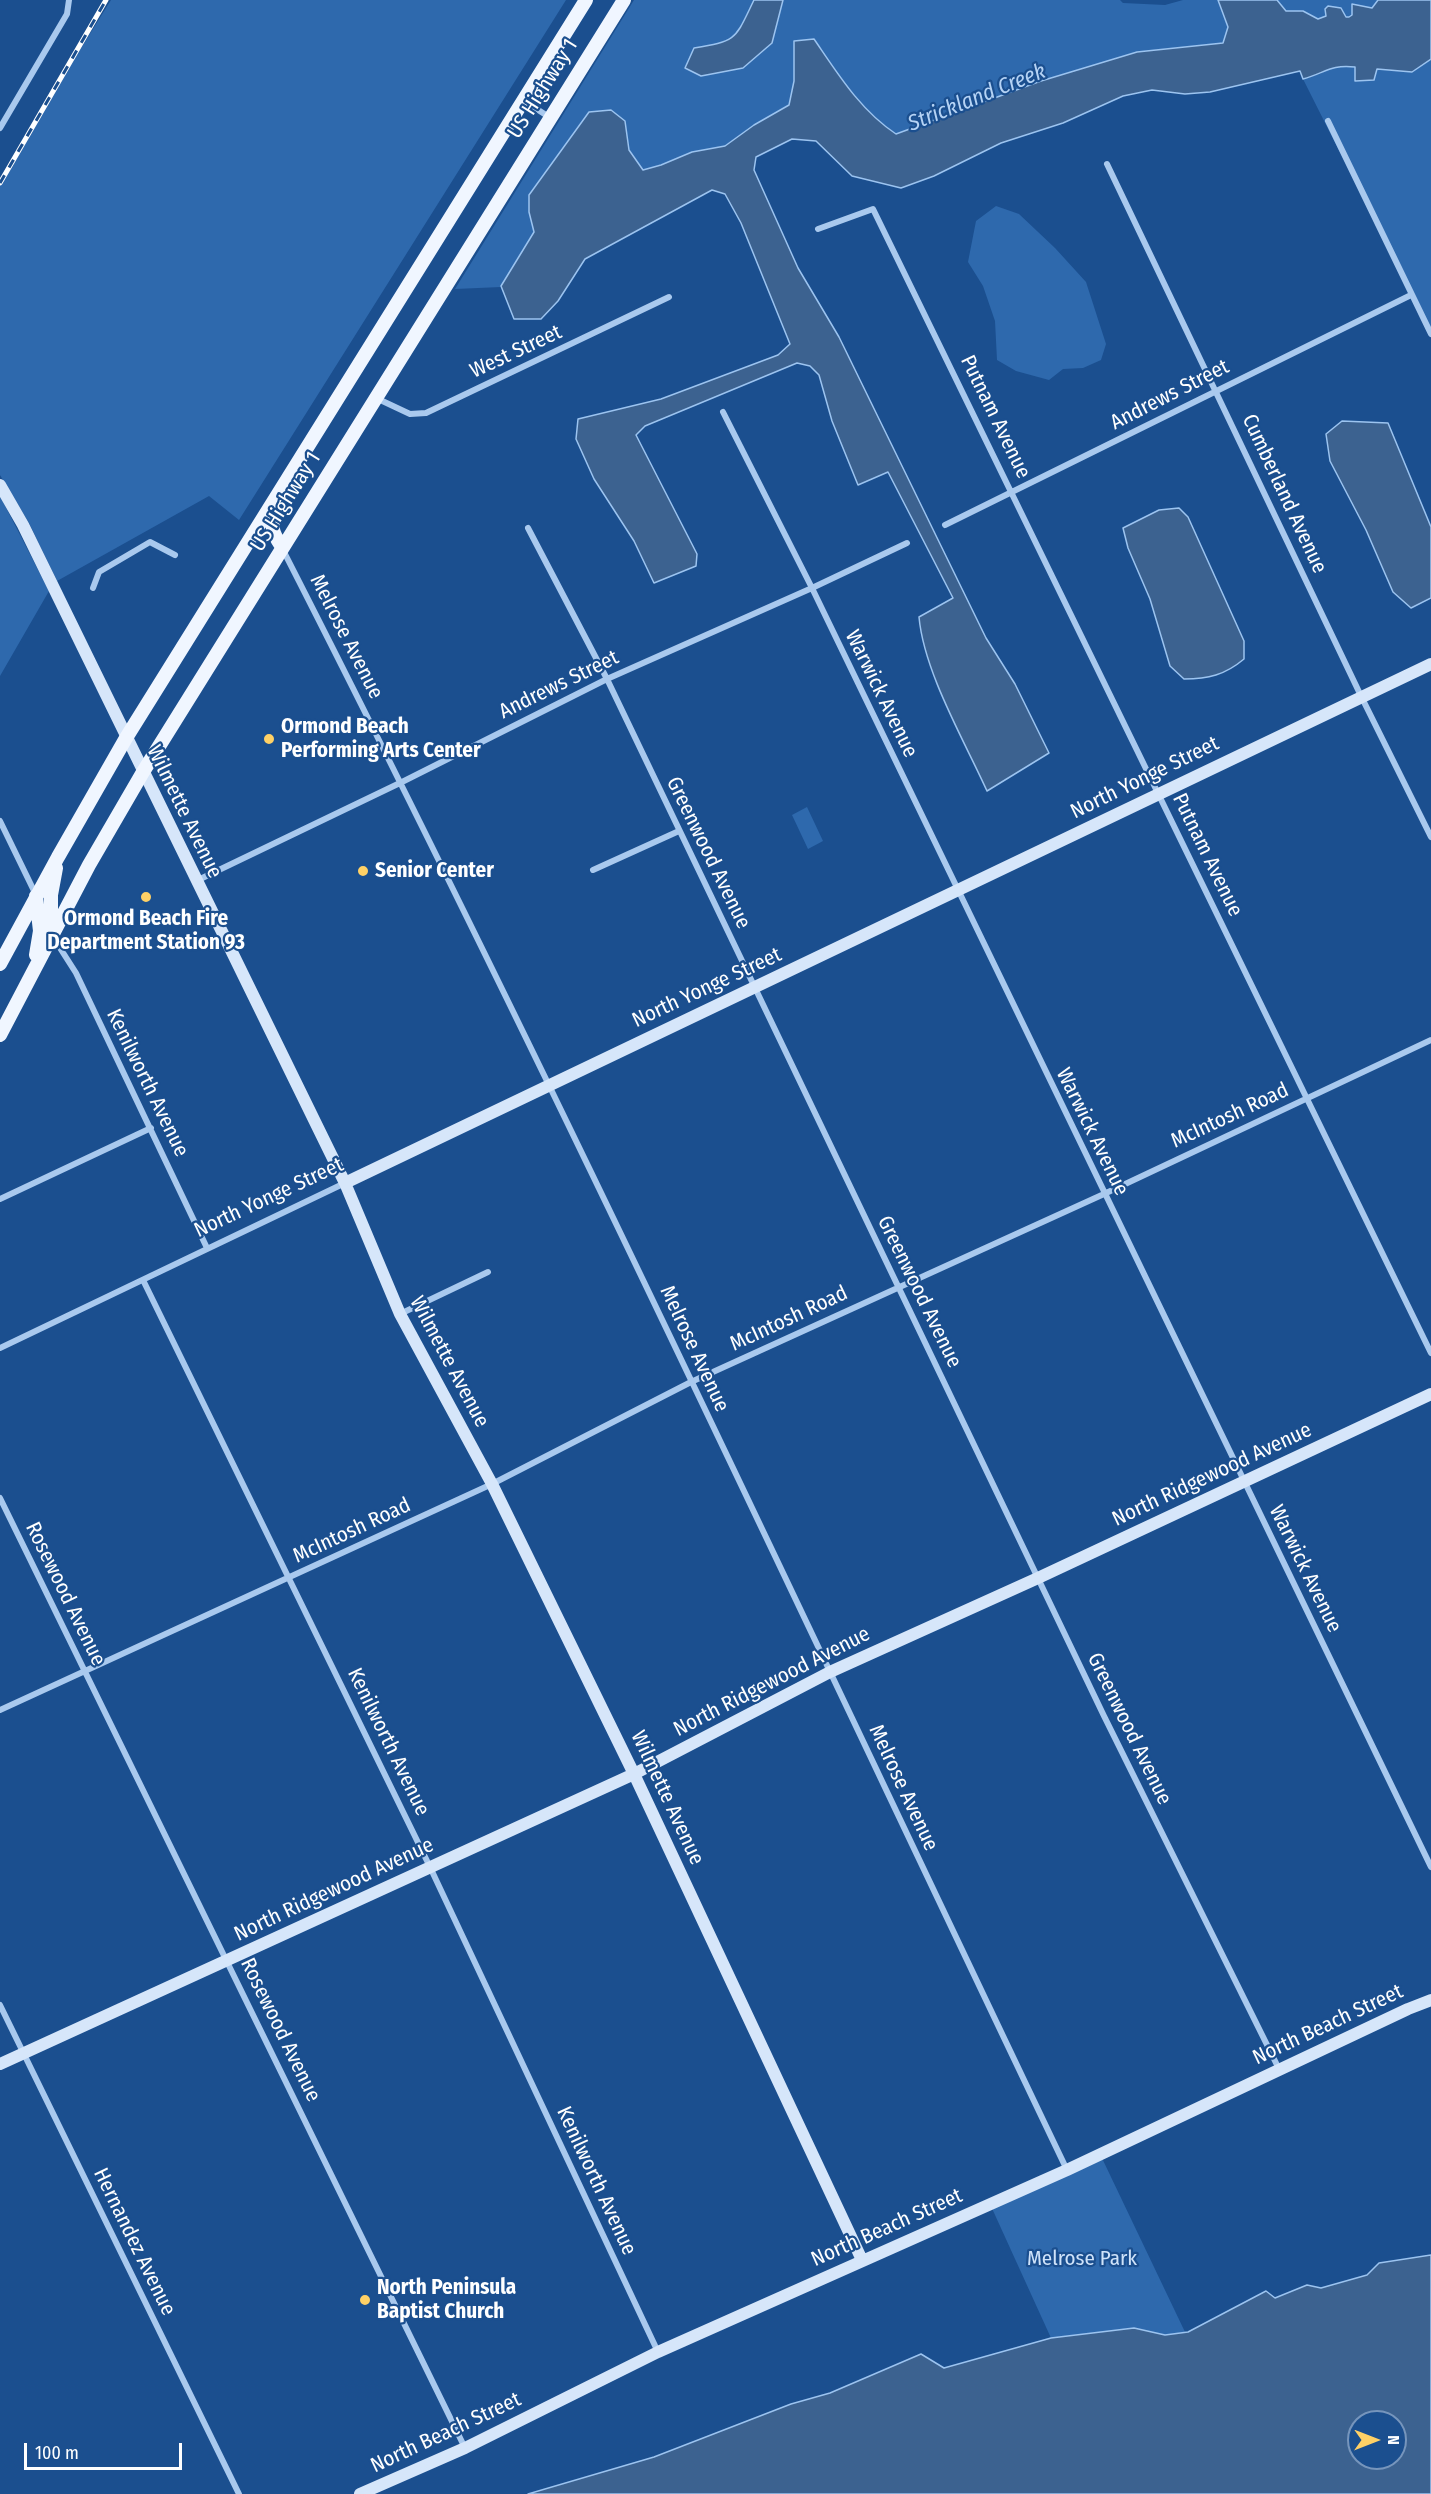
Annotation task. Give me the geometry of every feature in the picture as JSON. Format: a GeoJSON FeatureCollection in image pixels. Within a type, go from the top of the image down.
{"type":"FeatureCollection","features":[{"type":"Feature","properties":{"kind":"main road","name":"US Highway 1"},"geometry":{"type":"LineString","coordinates":[[0,964],[126,738],[586,0]]}},
{"type":"Feature","properties":{"kind":"main road","name":"US Highway 1"},"geometry":{"type":"LineString","coordinates":[[0,1035],[51,934],[143,772],[624,0]]}},
{"type":"Feature","properties":{"kind":"main road"},"geometry":{"type":"LineString","coordinates":[[278,494],[272,525],[273,535],[282,548]]}},
{"type":"Feature","properties":{"kind":"main road"},"geometry":{"type":"LineString","coordinates":[[51,934],[51,895],[58,857]]}},
{"type":"Feature","properties":{"kind":"main road"},"geometry":{"type":"LineString","coordinates":[[34,969],[40,930],[36,896]]}},
{"type":"Feature","properties":{"kind":"street"},"geometry":{"type":"LineString","coordinates":[[0,128],[66,14],[69,0]]}},
{"type":"Feature","properties":{"kind":"street"},"geometry":{"type":"LineString","coordinates":[[523,100],[550,118]]}},
{"type":"Feature","properties":{"kind":"street"},"geometry":{"type":"LineString","coordinates":[[1328,121],[1431,334]]}},
{"type":"Feature","properties":{"kind":"street","name":"Cumberland Avenue"},"geometry":{"type":"LineString","coordinates":[[1107,164],[1361,696],[1431,837]]}},
{"type":"Feature","properties":{"kind":"street","name":"Putnam Avenue"},"geometry":{"type":"LineString","coordinates":[[818,229],[873,209],[1431,1353]]}},
{"type":"Feature","properties":{"kind":"street","name":"Andrews Street"},"geometry":{"type":"LineString","coordinates":[[945,525],[1411,295]]}},
{"type":"Feature","properties":{"kind":"street","name":"West Street"},"geometry":{"type":"LineString","coordinates":[[375,398],[410,414],[426,413],[669,297]]}},
{"type":"Feature","properties":{"kind":"street","name":"Warwick Avenue"},"geometry":{"type":"LineString","coordinates":[[723,412],[812,588],[1431,1867]]}},
{"type":"Feature","properties":{"kind":"street","name":"Wilmette Avenue"},"geometry":{"type":"LineString","coordinates":[[0,485],[23,525],[345,1183],[400,1314],[492,1484],[634,1774],[862,2260]]}},
{"type":"Feature","properties":{"kind":"street","name":"Greenwood Avenue"},"geometry":{"type":"LineString","coordinates":[[528,528],[607,679],[1104,1716],[1280,2069]]}},
{"type":"Feature","properties":{"kind":"street"},"geometry":{"type":"LineString","coordinates":[[93,588],[99,572],[150,542],[175,555]]}},
{"type":"Feature","properties":{"kind":"street","name":"Andrews Street"},"geometry":{"type":"LineString","coordinates":[[196,881],[402,782],[607,679],[907,543]]}},
{"type":"Feature","properties":{"kind":"street","name":"Melrose Avenue"},"geometry":{"type":"LineString","coordinates":[[282,548],[402,782],[549,1084],[1067,2170]]}},
{"type":"Feature","properties":{"kind":"street","name":"North Yonge Street"},"geometry":{"type":"LineString","coordinates":[[0,1348],[1431,664]]}},
{"type":"Feature","properties":{"kind":"street"},"geometry":{"type":"LineString","coordinates":[[0,821],[36,896]]}},
{"type":"Feature","properties":{"kind":"street"},"geometry":{"type":"LineString","coordinates":[[593,870],[679,831]]}},
{"type":"Feature","properties":{"kind":"street","name":"Kenilworth Avenue"},"geometry":{"type":"LineString","coordinates":[[51,934],[76,973],[152,1128],[207,1248]]}},
{"type":"Feature","properties":{"kind":"street","name":"McIntosh Road"},"geometry":{"type":"LineString","coordinates":[[0,1710],[492,1484],[691,1382],[1104,1194],[1431,1040]]}},
{"type":"Feature","properties":{"kind":"street"},"geometry":{"type":"LineString","coordinates":[[0,1199],[152,1128]]}},
{"type":"Feature","properties":{"kind":"street"},"geometry":{"type":"LineString","coordinates":[[400,1314],[488,1272]]}},
{"type":"Feature","properties":{"kind":"street","name":"Kenilworth Avenue"},"geometry":{"type":"LineString","coordinates":[[143,1280],[430,1867],[658,2352]]}},
{"type":"Feature","properties":{"kind":"street","name":"North Ridgewood Avenue"},"geometry":{"type":"LineString","coordinates":[[0,2064],[634,1774],[830,1672],[1038,1578],[1431,1394]]}},
{"type":"Feature","properties":{"kind":"street","name":"Rosewood Avenue"},"geometry":{"type":"LineString","coordinates":[[0,1498],[465,2448]]}},
{"type":"Feature","properties":{"kind":"street","name":"North Beach Street"},"geometry":{"type":"LineString","coordinates":[[360,2494],[465,2448],[658,2352],[1067,2170],[1431,2000]]}},
{"type":"Feature","properties":{"kind":"street","name":"Hernandez Avenue"},"geometry":{"type":"LineString","coordinates":[[0,2005],[239,2494]]}},
{"type":"Feature","properties":{"kind":"green space"},"geometry":{"type":"Polygon","coordinates":[[[111,0],[566,0],[239,520],[209,496],[57,581],[29,523],[0,475],[0,178],[111,0]]]}},
{"type":"Feature","properties":{"kind":"green space"},"geometry":{"type":"Polygon","coordinates":[[[634,0],[754,0],[743,23],[733,36],[719,43],[694,48],[743,68],[772,43],[783,0],[1120,0],[1123,3],[1165,5],[1183,0],[1218,0],[1228,27],[1223,43],[1137,52],[1041,81],[896,134],[860,102],[814,39],[794,41],[794,81],[790,105],[754,125],[725,146],[692,152],[643,170],[629,150],[625,121],[529,212],[534,232],[501,287],[455,289],[634,0]]]}},
{"type":"Feature","properties":{"kind":"green space"},"geometry":{"type":"Polygon","coordinates":[[[1277,0],[1378,0],[1372,8],[1352,4],[1352,15],[1349,17],[1346,17],[1344,13],[1318,19],[1303,12],[1286,11],[1277,0]]]}},
{"type":"Feature","properties":{"kind":"green space"},"geometry":{"type":"Polygon","coordinates":[[[1431,59],[1431,334],[1303,79],[1320,74],[1329,68],[1341,66],[1412,72],[1431,59]]]}},
{"type":"Feature","properties":{"kind":"green space"},"geometry":{"type":"Polygon","coordinates":[[[996,206],[1019,214],[1086,282],[1106,344],[1101,360],[1083,368],[1063,369],[1049,380],[1016,371],[997,360],[995,321],[983,286],[968,262],[976,221],[996,206]]]}},
{"type":"Feature","properties":{"kind":"green space"},"geometry":{"type":"Polygon","coordinates":[[[0,496],[49,591],[0,676],[0,496]]]}},
{"type":"Feature","properties":{"kind":"green space"},"geometry":{"type":"Polygon","coordinates":[[[807,807],[823,841],[808,849],[792,815],[807,807]]]}},
{"type":"Feature","properties":{"kind":"green space","name":"Melrose Park"},"geometry":{"type":"Polygon","coordinates":[[[1100,2154],[1185,2332],[1165,2335],[1134,2328],[1051,2338],[990,2204],[1100,2154]]]}},
{"type":"Feature","properties":{"kind":"shaded area"},"geometry":{"type":"Polygon","coordinates":[[[754,0],[783,0],[772,43],[743,68],[701,76],[685,68],[694,48],[719,43],[733,36],[743,23],[754,0]]]}},
{"type":"Feature","properties":{"kind":"shaded area"},"geometry":{"type":"Polygon","coordinates":[[[1218,0],[1277,0],[1286,11],[1303,11],[1318,19],[1326,16],[1325,9],[1328,6],[1341,8],[1346,17],[1349,17],[1352,15],[1352,4],[1372,8],[1378,0],[1431,0],[1431,59],[1412,72],[1377,69],[1374,80],[1355,81],[1355,67],[1347,66],[1303,79],[1300,71],[1210,92],[1185,94],[1152,90],[1123,96],[1063,123],[1001,143],[934,176],[901,188],[852,176],[816,141],[792,139],[756,157],[754,170],[798,268],[839,337],[986,638],[1015,684],[1049,753],[987,791],[946,706],[922,638],[919,617],[953,598],[888,472],[858,485],[832,421],[819,375],[810,366],[797,363],[645,426],[636,435],[697,554],[696,566],[654,583],[634,541],[594,479],[576,439],[578,419],[661,399],[778,355],[790,344],[741,223],[725,194],[712,190],[585,259],[558,301],[541,319],[514,319],[501,286],[534,232],[529,212],[529,195],[589,112],[611,110],[625,121],[629,150],[643,170],[692,152],[725,146],[754,125],[789,105],[794,81],[794,41],[814,39],[861,103],[896,134],[1041,81],[1137,52],[1223,43],[1228,27],[1218,0]]]}},
{"type":"Feature","properties":{"kind":"shaded area"},"geometry":{"type":"Polygon","coordinates":[[[1342,421],[1388,423],[1431,527],[1431,598],[1411,608],[1393,592],[1366,530],[1330,461],[1326,434],[1342,421]]]}},
{"type":"Feature","properties":{"kind":"shaded area"},"geometry":{"type":"Polygon","coordinates":[[[1179,508],[1188,517],[1244,641],[1244,659],[1223,672],[1201,678],[1184,679],[1170,666],[1150,599],[1128,548],[1123,528],[1159,510],[1179,508]]]}},
{"type":"Feature","properties":{"kind":"shaded area"},"geometry":{"type":"Polygon","coordinates":[[[1431,2255],[1431,2494],[528,2494],[654,2457],[791,2404],[830,2393],[921,2354],[944,2368],[1051,2338],[1134,2328],[1165,2335],[1188,2332],[1266,2291],[1275,2298],[1307,2285],[1321,2288],[1367,2275],[1379,2263],[1431,2255]]]}},
{"type":"Feature","properties":{"kind":"railway"},"geometry":{"type":"LineString","coordinates":[[0,183],[106,0]]}},
{"type":"Feature","properties":{"kind":"place","name":"Ormond Beach Performing Arts Center"},"geometry":{"type":"Point","coordinates":[269,739]}},
{"type":"Feature","properties":{"kind":"place","name":"Senior Center"},"geometry":{"type":"Point","coordinates":[363,871]}},
{"type":"Feature","properties":{"kind":"place","name":"Ormond Beach Fire Department Station 93"},"geometry":{"type":"Point","coordinates":[146,897]}},
{"type":"Feature","properties":{"kind":"place","name":"North Peninsula Baptist Church"},"geometry":{"type":"Point","coordinates":[365,2300]}},
{"type":"Feature","properties":{"kind":"water label","name":"Strickland Creek"},"geometry":{"type":"Point","coordinates":[977,98]}}]}
